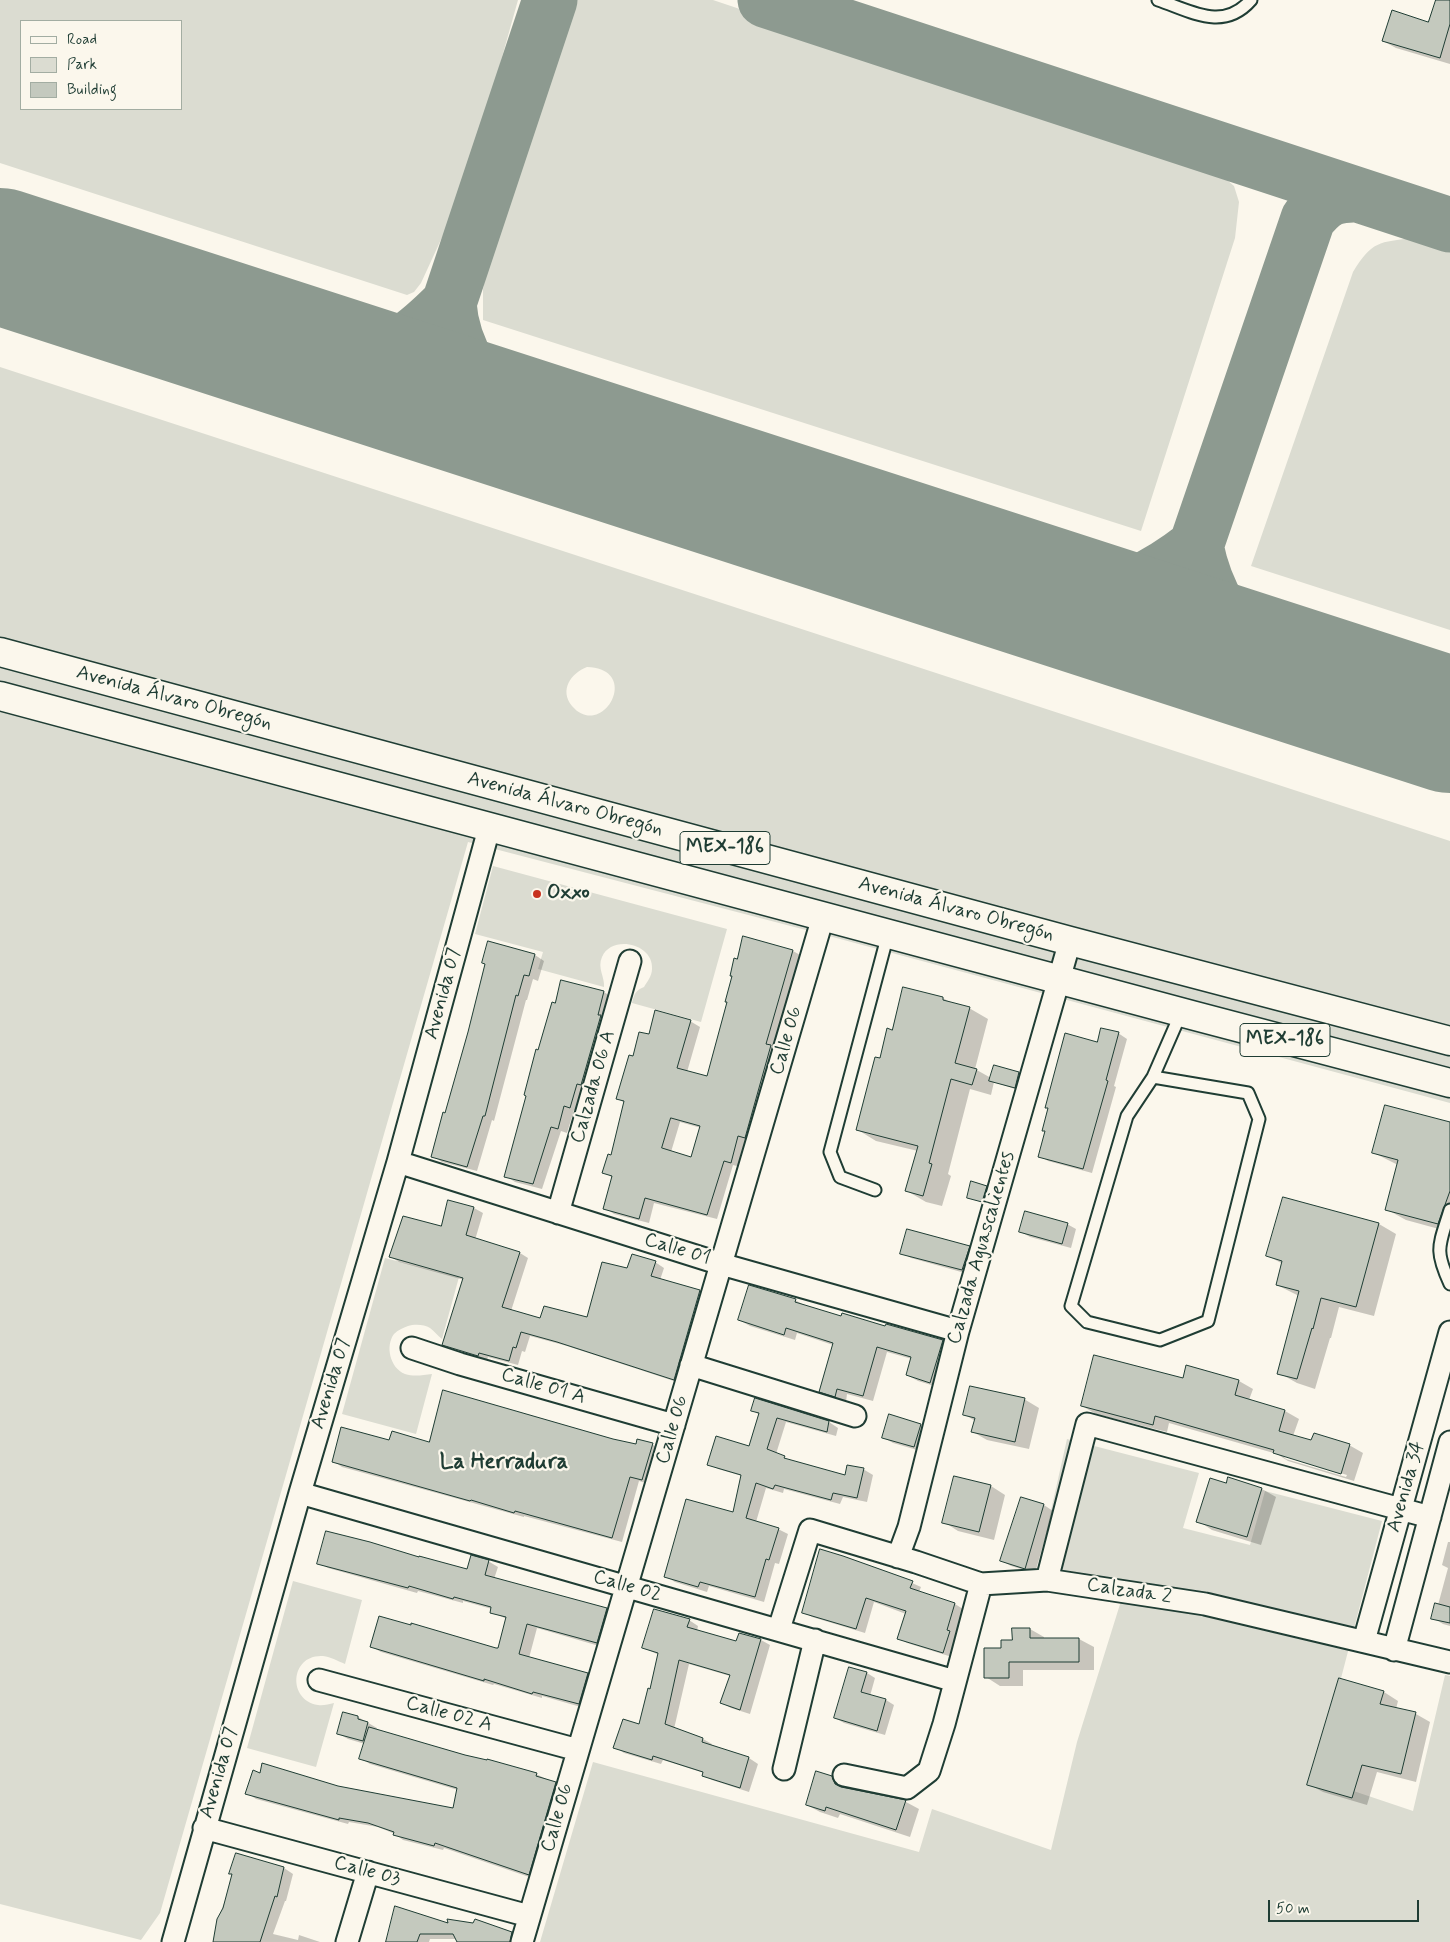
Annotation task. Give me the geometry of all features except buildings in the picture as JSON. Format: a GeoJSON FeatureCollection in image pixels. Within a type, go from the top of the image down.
{"type":"FeatureCollection","features":[{"type":"Feature","properties":{"kind":"main road","name":"Avenida Álvaro Obregón"},"geometry":{"type":"LineString","coordinates":[[0,652],[1070,941],[1450,1041]]}},
{"type":"Feature","properties":{"kind":"main road","name":"Avenida Álvaro Obregón"},"geometry":{"type":"LineString","coordinates":[[0,696],[490,825],[1059,981],[1450,1083]]}},
{"type":"Feature","properties":{"kind":"street","name":"Avenida 07"},"geometry":{"type":"LineString","coordinates":[[173,1942],[300,1493],[398,1162],[490,825]]}},
{"type":"Feature","properties":{"kind":"street","name":"Calle 06"},"geometry":{"type":"LineString","coordinates":[[522,1942],[823,917]]}},
{"type":"Feature","properties":{"kind":"street","name":"Calzada Aguascalientes"},"geometry":{"type":"LineString","coordinates":[[898,1557],[909,1527],[958,1330],[1070,941]]}},
{"type":"Feature","properties":{"kind":"street","name":"Calzada 06 A"},"geometry":{"type":"LineString","coordinates":[[558,1213],[630,961]]}},
{"type":"Feature","properties":{"kind":"street","name":"Calle 01"},"geometry":{"type":"LineString","coordinates":[[398,1162],[721,1264],[958,1330]]}},
{"type":"Feature","properties":{"kind":"street","name":"Avenida 34"},"geometry":{"type":"LineString","coordinates":[[1364,1641],[1450,1332]]}},
{"type":"Feature","properties":{"kind":"street","name":"Calle 01 A"},"geometry":{"type":"LineString","coordinates":[[412,1348],[460,1364],[674,1424]]}},
{"type":"Feature","properties":{"kind":"street"},"geometry":{"type":"LineString","coordinates":[[692,1365],[856,1416]]}},
{"type":"Feature","properties":{"kind":"street"},"geometry":{"type":"LineString","coordinates":[[1047,1580],[1087,1424],[1430,1517]]}},
{"type":"Feature","properties":{"kind":"street","name":"Avenida 34"},"geometry":{"type":"LineString","coordinates":[[1394,1650],[1450,1442]]}},
{"type":"Feature","properties":{"kind":"street","name":"Calle 02"},"geometry":{"type":"LineString","coordinates":[[300,1493],[955,1681]]}},
{"type":"Feature","properties":{"kind":"street","name":"Calzada 2"},"geometry":{"type":"LineString","coordinates":[[779,1629],[810,1530],[981,1584],[1047,1580],[1205,1604],[1450,1662]]}},
{"type":"Feature","properties":{"kind":"street"},"geometry":{"type":"LineString","coordinates":[[844,1776],[907,1788],[929,1772],[981,1584]]}},
{"type":"Feature","properties":{"kind":"street"},"geometry":{"type":"LineString","coordinates":[[784,1769],[815,1640]]}},
{"type":"Feature","properties":{"kind":"street","name":"Calle 02 A"},"geometry":{"type":"LineString","coordinates":[[320,1680],[578,1750]]}},
{"type":"Feature","properties":{"kind":"street","name":"Calle 03"},"geometry":{"type":"LineString","coordinates":[[204,1828],[529,1916]]}},
{"type":"Feature","properties":{"kind":"street"},"geometry":{"type":"LineString","coordinates":[[347,1942],[368,1872]]}},
{"type":"Feature","properties":{"kind":"lane"},"geometry":{"type":"LineString","coordinates":[[1158,0],[1208,17],[1221,18],[1233,15],[1244,8],[1251,0]]}},
{"type":"Feature","properties":{"kind":"lane"},"geometry":{"type":"LineString","coordinates":[[875,1190],[840,1177],[830,1152],[888,934]]}},
{"type":"Feature","properties":{"kind":"lane"},"geometry":{"type":"LineString","coordinates":[[1153,1077],[1248,1093],[1259,1119],[1208,1321],[1160,1340],[1087,1322],[1071,1306],[1127,1116],[1153,1077],[1181,1013]]}},
{"type":"Feature","properties":{"kind":"lane"},"geometry":{"type":"LineString","coordinates":[[1450,1210],[1438,1247],[1440,1263],[1450,1284]]}},
{"type":"Feature","properties":{"kind":"green space"},"geometry":{"type":"Polygon","coordinates":[[[0,0],[518,0],[481,132],[450,220],[421,283],[414,292],[407,295],[0,163],[0,0]]]}},
{"type":"Feature","properties":{"kind":"green space"},"geometry":{"type":"Polygon","coordinates":[[[575,0],[713,0],[1213,168],[1234,186],[1239,202],[1235,238],[1141,531],[483,320],[483,289],[497,218],[569,8],[575,0]]]}},
{"type":"Feature","properties":{"kind":"green space"},"geometry":{"type":"Polygon","coordinates":[[[1414,238],[1450,249],[1450,630],[1251,566],[1353,272],[1366,254],[1378,245],[1384,242],[1414,238]]]}},
{"type":"Feature","properties":{"kind":"green space"},"geometry":{"type":"Polygon","coordinates":[[[0,367],[1450,841],[1450,1103],[829,936],[468,842],[160,1913],[141,1940],[0,1904],[0,367]],[[587,667],[576,673],[569,683],[567,688],[568,700],[572,706],[584,714],[595,715],[605,710],[612,700],[615,689],[612,679],[604,671],[587,667]]]}},
{"type":"Feature","properties":{"kind":"green space"},"geometry":{"type":"Polygon","coordinates":[[[493,866],[727,929],[701,1022],[632,1003],[636,993],[644,987],[652,972],[651,960],[640,948],[623,944],[607,950],[602,957],[600,965],[604,987],[538,969],[543,952],[475,934],[493,866]]]}},
{"type":"Feature","properties":{"kind":"green space"},"geometry":{"type":"Polygon","coordinates":[[[385,1258],[459,1277],[442,1339],[430,1328],[416,1325],[399,1330],[391,1339],[390,1356],[400,1371],[405,1374],[418,1376],[432,1374],[416,1434],[342,1414],[385,1258]]]}},
{"type":"Feature","properties":{"kind":"green space"},"geometry":{"type":"Polygon","coordinates":[[[1067,1439],[1199,1473],[1183,1528],[1250,1545],[1265,1491],[1382,1521],[1315,1778],[1413,1811],[1445,1675],[1450,1676],[1450,1942],[540,1942],[593,1762],[919,1852],[932,1809],[1051,1850],[1077,1742],[1126,1585],[1037,1573],[1067,1439]]]}},
{"type":"Feature","properties":{"kind":"green space"},"geometry":{"type":"Polygon","coordinates":[[[293,1581],[362,1600],[345,1664],[323,1656],[312,1657],[304,1662],[296,1678],[297,1687],[301,1695],[308,1701],[318,1705],[334,1703],[316,1767],[247,1748],[293,1581]]]}},
{"type":"Feature","properties":{"kind":"taxiway"},"geometry":{"type":"LineString","coordinates":[[302,353],[333,360],[385,351],[415,334],[449,303],[550,0]]}},
{"type":"Feature","properties":{"kind":"taxiway"},"geometry":{"type":"LineString","coordinates":[[765,0],[1450,225]]}},
{"type":"Feature","properties":{"kind":"taxiway"},"geometry":{"type":"LineString","coordinates":[[1038,592],[1065,597],[1101,595],[1135,584],[1152,576],[1196,546],[1308,219],[1330,199],[1359,195]]}},
{"type":"Feature","properties":{"kind":"taxiway"},"geometry":{"type":"LineString","coordinates":[[449,303],[451,320],[462,353],[470,369],[481,384],[505,410],[519,420],[544,432]]}},
{"type":"Feature","properties":{"kind":"taxiway"},"geometry":{"type":"LineString","coordinates":[[1196,546],[1205,579],[1212,594],[1240,637],[1266,660],[1293,675]]}},
{"type":"Feature","properties":{"kind":"runway"},"geometry":{"type":"LineString","coordinates":[[0,256],[1450,725]]}},
{"type":"Feature","properties":{"kind":"place","name":"Oxxo"},"geometry":{"type":"Point","coordinates":[537,894]}},
{"type":"Feature","properties":{"kind":"district","name":"La Herradura"},"geometry":{"type":"Point","coordinates":[504,1463]}}]}
